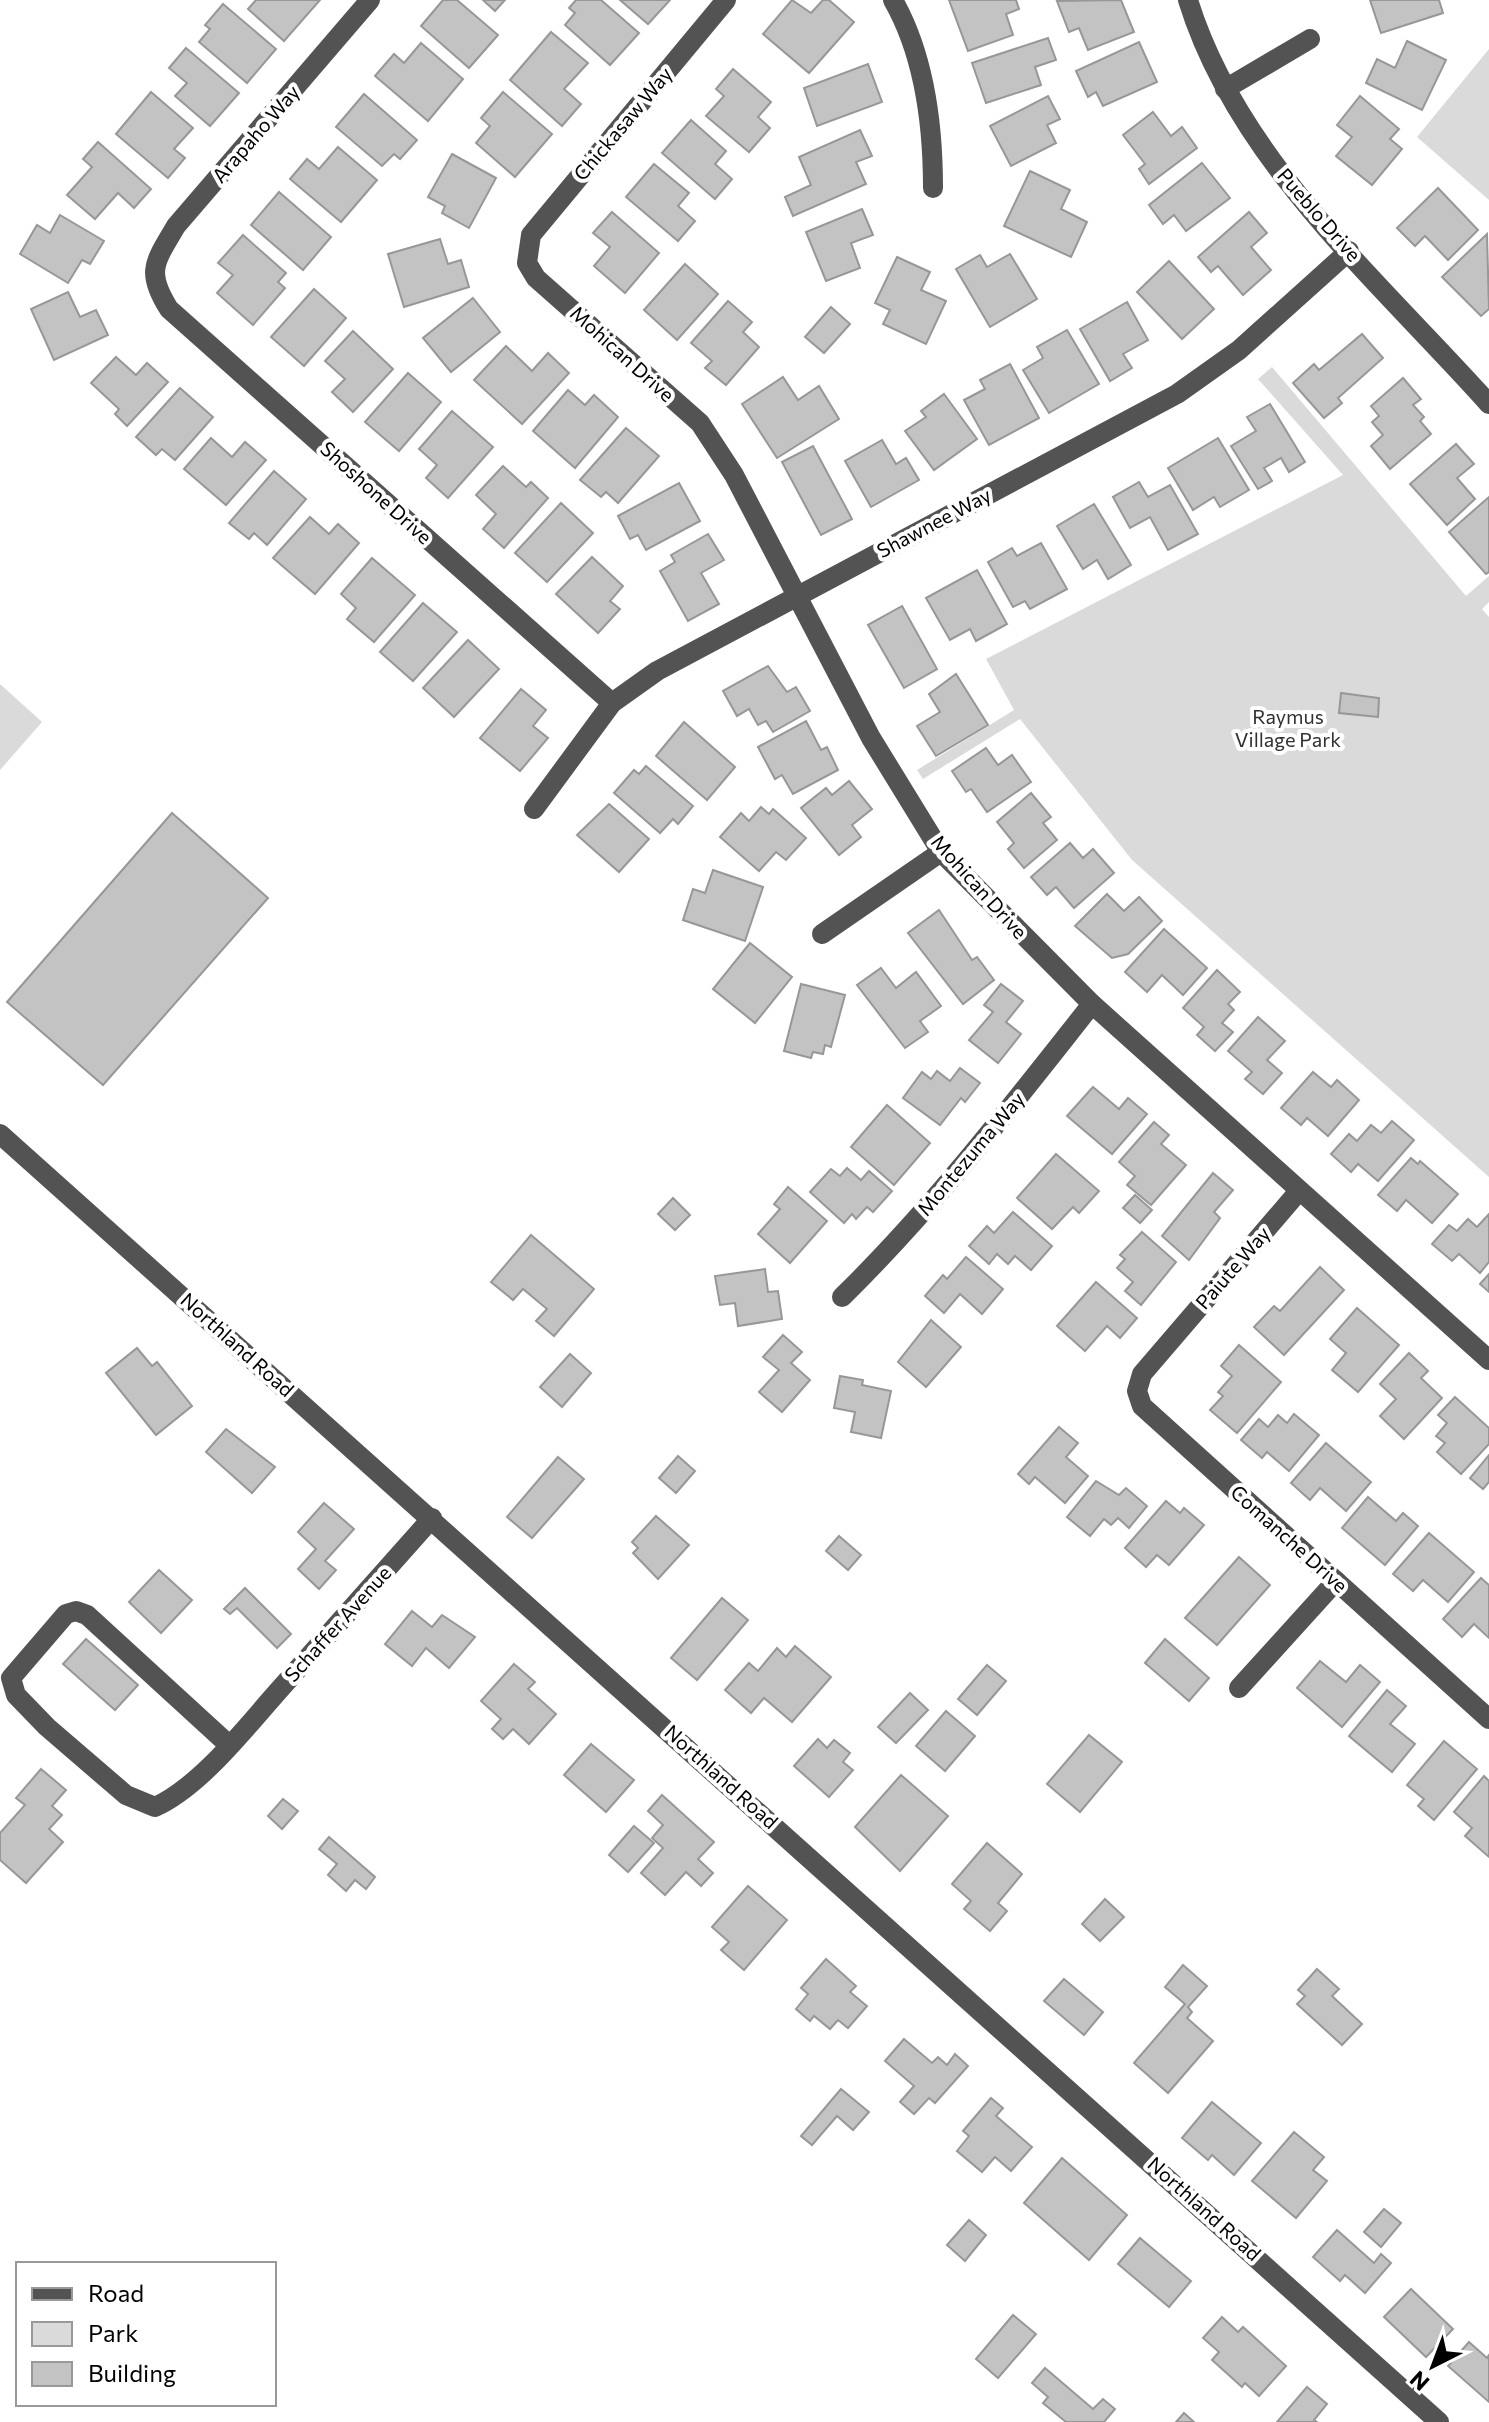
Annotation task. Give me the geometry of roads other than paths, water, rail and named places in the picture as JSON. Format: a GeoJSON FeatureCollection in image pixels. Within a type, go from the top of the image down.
{"type":"FeatureCollection","features":[{"type":"Feature","properties":{"kind":"street","name":"Arapaho Way"},"geometry":{"type":"LineString","coordinates":[[153,275],[155,261],[176,226],[370,0]]}},
{"type":"Feature","properties":{"kind":"street","name":"Chickasaw Way"},"geometry":{"type":"LineString","coordinates":[[527,250],[531,235],[726,0]]}},
{"type":"Feature","properties":{"kind":"street"},"geometry":{"type":"LineString","coordinates":[[893,0],[919,68],[933,136],[933,188]]}},
{"type":"Feature","properties":{"kind":"street","name":"Pueblo Drive"},"geometry":{"type":"LineString","coordinates":[[1188,0],[1197,29],[1225,89],[1258,144],[1349,251],[1489,404]]}},
{"type":"Feature","properties":{"kind":"street"},"geometry":{"type":"LineString","coordinates":[[1225,89],[1310,39]]}},
{"type":"Feature","properties":{"kind":"street","name":"Mohican Drive"},"geometry":{"type":"LineString","coordinates":[[527,250],[527,263],[536,278],[700,423],[734,475],[871,738],[941,852],[1092,1004],[1489,1360]]}},
{"type":"Feature","properties":{"kind":"street","name":"Shawnee Way"},"geometry":{"type":"LineString","coordinates":[[534,809],[612,703],[657,671],[1177,394],[1239,350],[1349,251]]}},
{"type":"Feature","properties":{"kind":"street","name":"Shoshone Drive"},"geometry":{"type":"LineString","coordinates":[[153,275],[155,287],[169,309],[612,703]]}},
{"type":"Feature","properties":{"kind":"street"},"geometry":{"type":"LineString","coordinates":[[822,934],[941,852]]}},
{"type":"Feature","properties":{"kind":"street","name":"Montezuma Way"},"geometry":{"type":"LineString","coordinates":[[842,1297],[892,1247],[992,1131],[1092,1004]]}},
{"type":"Feature","properties":{"kind":"street","name":"Northland Road"},"geometry":{"type":"LineString","coordinates":[[0,1134],[1439,2422]]}},
{"type":"Feature","properties":{"kind":"street","name":"Paiute Way"},"geometry":{"type":"LineString","coordinates":[[1166,1346],[1299,1191]]}},
{"type":"Feature","properties":{"kind":"street","name":"Comanche Drive"},"geometry":{"type":"LineString","coordinates":[[1166,1346],[1142,1374],[1137,1391],[1142,1406],[1489,1719]]}},
{"type":"Feature","properties":{"kind":"street","name":"Schaffer Avenue"},"geometry":{"type":"LineString","coordinates":[[229,1745],[87,1615],[76,1611],[66,1614],[11,1678],[11,1688],[24,1706],[138,1803],[155,1807],[173,1799],[229,1745],[432,1518]]}},
{"type":"Feature","properties":{"kind":"street"},"geometry":{"type":"LineString","coordinates":[[1239,1688],[1336,1581]]}},
{"type":"Feature","properties":{"kind":"park label","name":"Raymus Village Park"},"geometry":{"type":"Point","coordinates":[1288,728]}}]}
